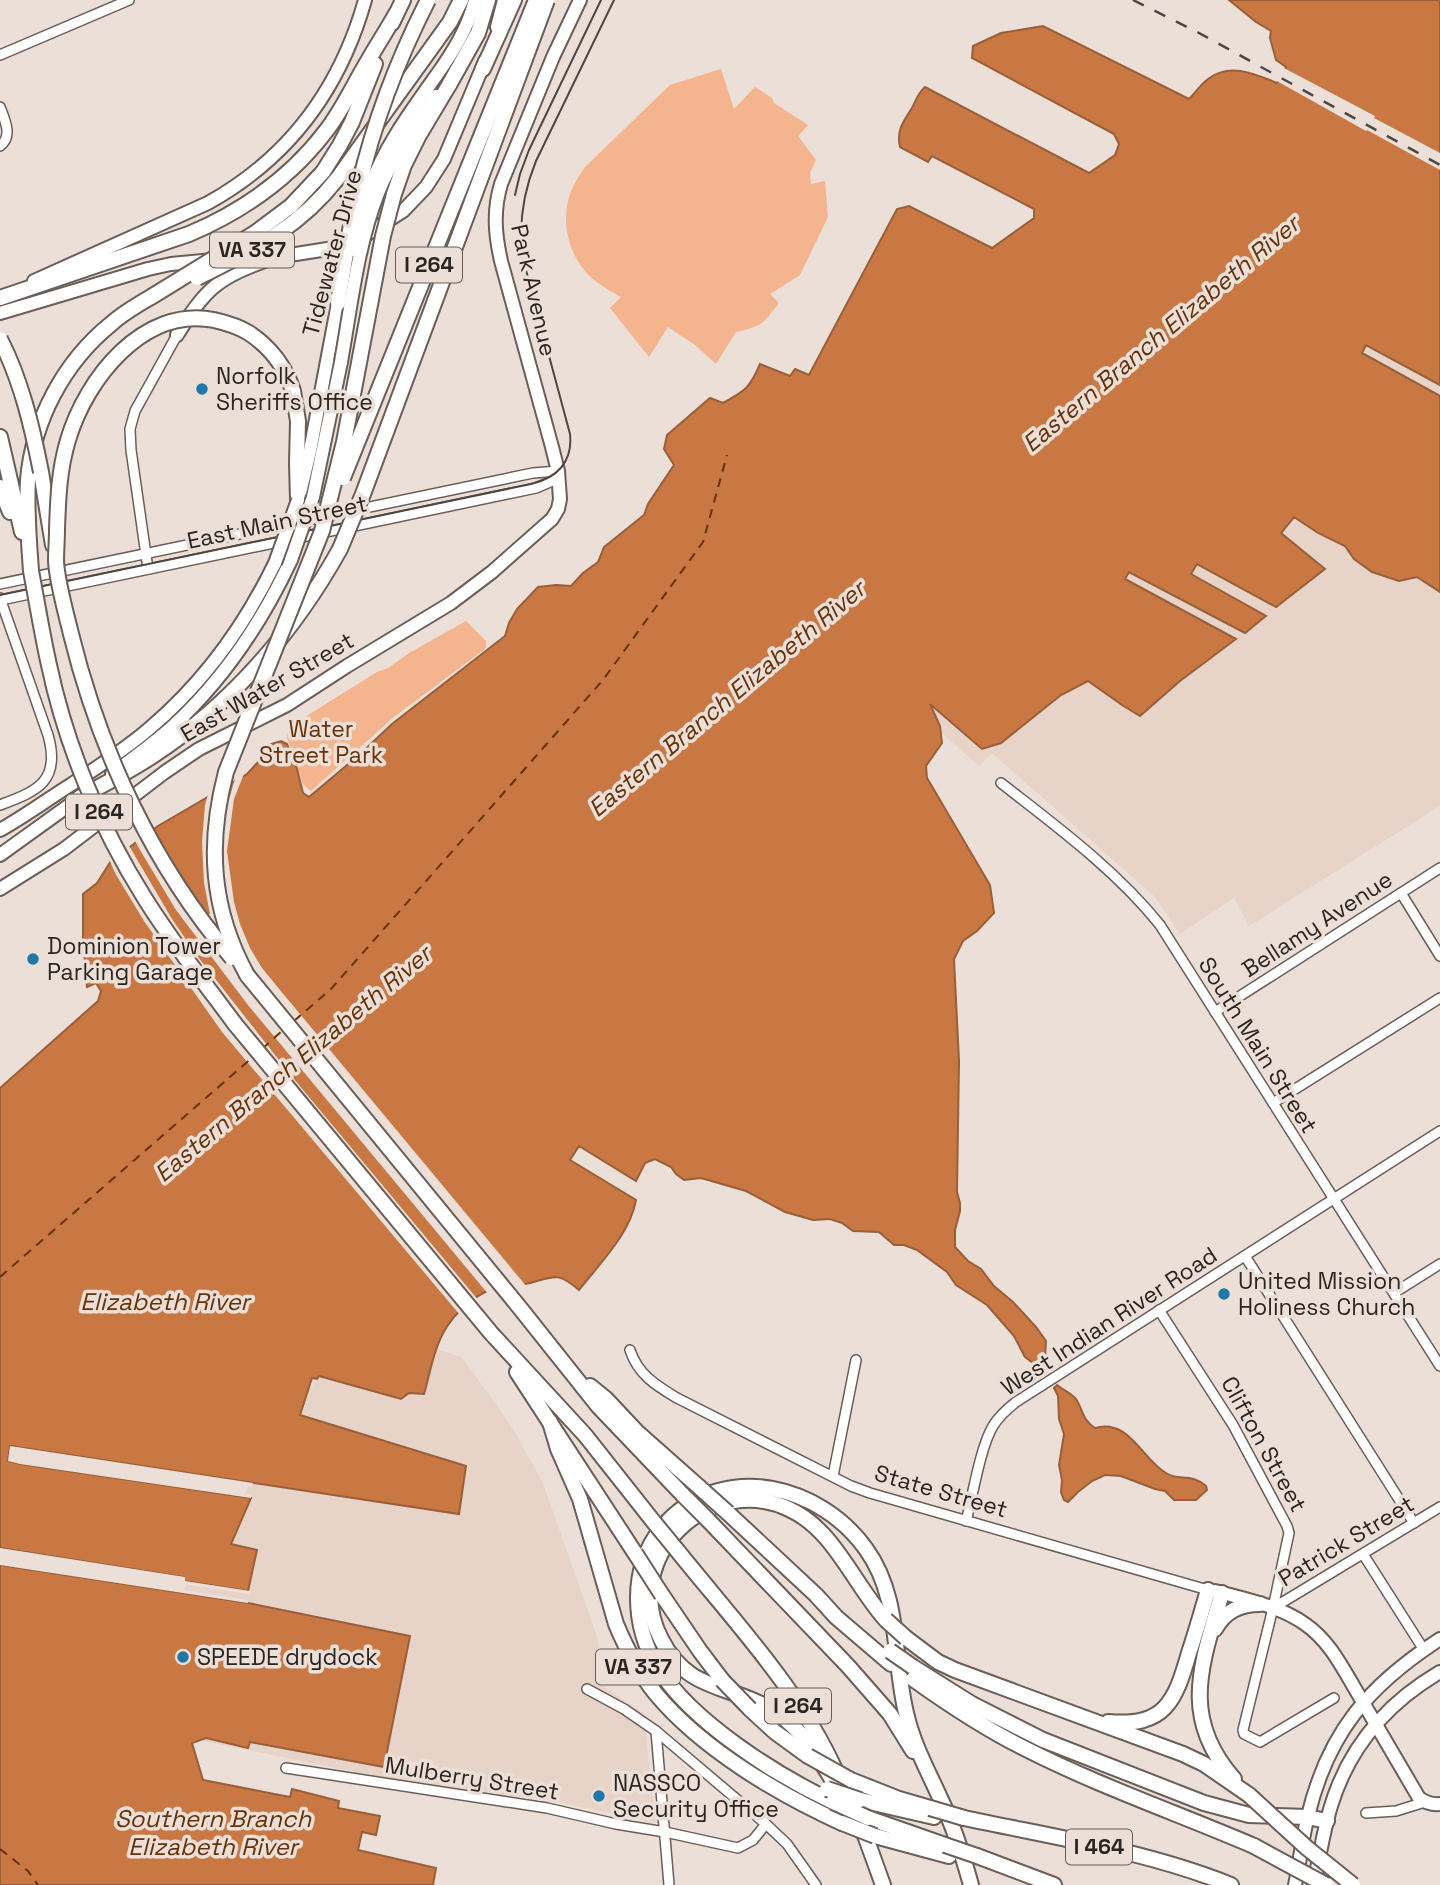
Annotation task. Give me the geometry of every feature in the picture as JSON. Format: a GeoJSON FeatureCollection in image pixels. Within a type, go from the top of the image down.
{"type":"FeatureCollection","features":[{"type":"Feature","properties":{"kind":"highway","name":"I 264"},"geometry":{"type":"LineString","coordinates":[[403,0],[352,122],[340,145],[314,182],[291,206],[255,233],[124,314],[81,352],[65,374],[36,435],[27,506],[31,571],[49,666],[69,738],[94,801],[119,853],[162,926],[234,1024],[491,1333],[585,1435],[765,1658],[827,1753],[864,1822],[883,1885]]}},
{"type":"Feature","properties":{"kind":"highway"},"geometry":{"type":"LineString","coordinates":[[338,303],[351,222],[368,150],[396,69],[428,0]]}},
{"type":"Feature","properties":{"kind":"highway","name":"VA 337"},"geometry":{"type":"LineString","coordinates":[[151,297],[198,278],[278,235],[305,214],[337,179],[450,22],[461,0]]}},
{"type":"Feature","properties":{"kind":"highway"},"geometry":{"type":"LineString","coordinates":[[322,531],[344,442],[390,206],[414,143],[436,105],[444,81],[464,59],[478,33],[488,0]]}},
{"type":"Feature","properties":{"kind":"highway"},"geometry":{"type":"LineString","coordinates":[[483,69],[514,0]]}},
{"type":"Feature","properties":{"kind":"highway","name":"I 264"},"geometry":{"type":"LineString","coordinates":[[536,0],[226,772],[216,819],[215,859],[219,903],[234,951],[247,975],[598,1406],[848,1666],[890,1714],[928,1772],[960,1846],[971,1885]]}},
{"type":"Feature","properties":{"kind":"highway"},"geometry":{"type":"LineString","coordinates":[[79,797],[154,755],[226,697],[281,638],[316,590],[340,549],[363,494],[547,0]]}},
{"type":"Feature","properties":{"kind":"highway"},"geometry":{"type":"LineString","coordinates":[[0,297],[190,234],[224,218],[268,189],[299,163],[327,129],[396,15]]}},
{"type":"Feature","properties":{"kind":"highway"},"geometry":{"type":"LineString","coordinates":[[56,564],[58,493],[63,460],[71,429],[84,401],[114,360],[135,340],[156,328],[181,320],[201,318],[244,330],[269,349],[283,368],[293,391],[298,421],[297,463],[306,499]]}},
{"type":"Feature","properties":{"kind":"highway"},"geometry":{"type":"LineString","coordinates":[[0,339],[28,412],[56,564],[79,668],[92,709],[117,773],[139,819],[178,887],[247,975]]}},
{"type":"Feature","properties":{"kind":"highway"},"geometry":{"type":"LineString","coordinates":[[0,437],[31,571]]}},
{"type":"Feature","properties":{"kind":"highway"},"geometry":{"type":"LineString","coordinates":[[0,487],[31,571]]}},
{"type":"Feature","properties":{"kind":"highway","name":"VA 337"},"geometry":{"type":"LineString","coordinates":[[491,1333],[550,1422],[558,1449],[580,1499],[623,1641],[656,1694],[671,1710],[736,1764],[782,1793],[842,1823],[897,1843],[914,1841],[1048,1883]]}},
{"type":"Feature","properties":{"kind":"highway"},"geometry":{"type":"LineString","coordinates":[[569,1368],[606,1399],[637,1432],[816,1595],[841,1611],[891,1658],[974,1720],[1023,1747],[1254,1846],[1326,1885]]}},
{"type":"Feature","properties":{"kind":"highway"},"geometry":{"type":"LineString","coordinates":[[550,1422],[662,1595],[722,1681],[775,1732],[808,1756],[901,1805]]}},
{"type":"Feature","properties":{"kind":"highway"},"geometry":{"type":"LineString","coordinates":[[914,1841],[892,1826],[864,1822],[830,1796],[764,1762],[707,1721],[677,1694],[657,1667],[643,1636],[638,1611],[640,1574],[657,1535],[674,1516],[691,1503],[712,1493],[736,1487],[758,1487],[810,1501],[844,1523],[871,1556],[882,1577],[891,1604],[907,1717],[928,1772]]}},
{"type":"Feature","properties":{"kind":"highway"},"geometry":{"type":"LineString","coordinates":[[864,1822],[797,1729],[760,1703],[712,1687],[691,1675],[667,1650],[654,1625],[653,1576],[657,1560],[683,1524],[720,1503],[738,1500],[771,1502],[792,1510],[817,1527],[886,1620],[938,1662],[1204,1764],[1249,1796],[1353,1885]]}},
{"type":"Feature","properties":{"kind":"highway"},"geometry":{"type":"LineString","coordinates":[[1215,1591],[1209,1639],[1200,1675],[1203,1725],[1217,1757],[1249,1796]]}},
{"type":"Feature","properties":{"kind":"highway"},"geometry":{"type":"LineString","coordinates":[[1090,1720],[1139,1722],[1151,1717],[1171,1701],[1182,1680],[1215,1591]]}},
{"type":"Feature","properties":{"kind":"highway"},"geometry":{"type":"LineString","coordinates":[[1209,1639],[1220,1620],[1228,1613],[1242,1606],[1266,1606]]}},
{"type":"Feature","properties":{"kind":"highway"},"geometry":{"type":"LineString","coordinates":[[913,1673],[1043,1740],[1192,1799],[1249,1815],[1307,1817],[1327,1821]]}},
{"type":"Feature","properties":{"kind":"highway"},"geometry":{"type":"LineString","coordinates":[[830,1796],[884,1806],[901,1805]]}},
{"type":"Feature","properties":{"kind":"highway","name":"I 464"},"geometry":{"type":"LineString","coordinates":[[901,1805],[1128,1854],[1183,1868],[1231,1885]]}},
{"type":"Feature","properties":{"kind":"main road"},"geometry":{"type":"LineString","coordinates":[[0,297],[195,209],[248,177],[295,134],[325,93],[348,49],[365,0]]}},
{"type":"Feature","properties":{"kind":"main road","name":"Tidewater Drive"},"geometry":{"type":"LineString","coordinates":[[0,855],[162,737],[211,686],[256,626],[291,560],[306,499],[310,451],[378,193],[407,137],[444,81],[475,0]]}},
{"type":"Feature","properties":{"kind":"main road"},"geometry":{"type":"LineString","coordinates":[[0,313],[160,266],[323,250],[354,241],[385,224],[411,204],[432,179],[444,159],[483,69],[504,0]]}},
{"type":"Feature","properties":{"kind":"main road","name":"Park Avenue"},"geometry":{"type":"LineString","coordinates":[[558,475],[501,261],[495,216],[505,176],[580,0]]}},
{"type":"Feature","properties":{"kind":"main road","name":"Tidewater Drive"},"geometry":{"type":"LineString","coordinates":[[334,361],[338,303],[362,212],[375,175],[393,139],[444,81]]}},
{"type":"Feature","properties":{"kind":"main road"},"geometry":{"type":"LineString","coordinates":[[177,335],[201,299],[221,281],[237,271],[284,255]]}},
{"type":"Feature","properties":{"kind":"main road","name":"East Water Street"},"geometry":{"type":"LineString","coordinates":[[0,889],[64,849],[199,749],[287,705],[465,593],[552,519],[560,499],[558,475]]}},
{"type":"Feature","properties":{"kind":"main road"},"geometry":{"type":"LineString","coordinates":[[0,830],[102,764],[144,733],[191,688],[225,648],[251,607],[306,499]]}},
{"type":"Feature","properties":{"kind":"main road","name":"State Street"},"geometry":{"type":"LineString","coordinates":[[1215,1591],[1266,1606]]}},
{"type":"Feature","properties":{"kind":"main road"},"geometry":{"type":"LineString","coordinates":[[1266,1606],[1294,1617],[1320,1636],[1339,1661],[1419,1798],[1434,1805],[1440,1804]]}},
{"type":"Feature","properties":{"kind":"main road"},"geometry":{"type":"LineString","coordinates":[[1295,1885],[1307,1817],[1317,1785],[1343,1728],[1363,1702],[1381,1685],[1440,1639]]}},
{"type":"Feature","properties":{"kind":"main road"},"geometry":{"type":"LineString","coordinates":[[1314,1885],[1327,1821],[1345,1772],[1376,1724],[1391,1707],[1405,1694],[1440,1672]]}},
{"type":"Feature","properties":{"kind":"street"},"geometry":{"type":"LineString","coordinates":[[0,55],[129,0]]}},
{"type":"Feature","properties":{"kind":"street"},"geometry":{"type":"LineString","coordinates":[[0,107],[8,135],[5,143],[0,146]]}},
{"type":"Feature","properties":{"kind":"street"},"geometry":{"type":"LineString","coordinates":[[148,569],[130,429],[135,411],[177,335]]}},
{"type":"Feature","properties":{"kind":"street","name":"East Main Street"},"geometry":{"type":"LineString","coordinates":[[0,584],[533,473],[558,475]]}},
{"type":"Feature","properties":{"kind":"street","name":"East Main Street"},"geometry":{"type":"LineString","coordinates":[[0,599],[540,487],[558,475]]}},
{"type":"Feature","properties":{"kind":"street"},"geometry":{"type":"LineString","coordinates":[[0,599],[44,723],[52,758],[49,771],[38,787],[0,805]]}},
{"type":"Feature","properties":{"kind":"street","name":"South Main Street"},"geometry":{"type":"LineString","coordinates":[[1001,783],[1108,871],[1145,906],[1160,925],[1440,1366]]}},
{"type":"Feature","properties":{"kind":"street","name":"Bellamy Avenue"},"geometry":{"type":"LineString","coordinates":[[1215,1012],[1440,868]]}},
{"type":"Feature","properties":{"kind":"street"},"geometry":{"type":"LineString","coordinates":[[1401,893],[1440,956]]}},
{"type":"Feature","properties":{"kind":"street"},"geometry":{"type":"LineString","coordinates":[[1273,1103],[1440,998]]}},
{"type":"Feature","properties":{"kind":"street","name":"West Indian River Road"},"geometry":{"type":"LineString","coordinates":[[967,1521],[985,1447],[992,1428],[1007,1409],[1440,1131]]}},
{"type":"Feature","properties":{"kind":"street"},"geometry":{"type":"LineString","coordinates":[[1245,1256],[1414,1523]]}},
{"type":"Feature","properties":{"kind":"street"},"geometry":{"type":"LineString","coordinates":[[1394,1293],[1440,1264]]}},
{"type":"Feature","properties":{"kind":"street","name":"Clifton Street"},"geometry":{"type":"LineString","coordinates":[[1159,1310],[1233,1425],[1287,1526],[1289,1541],[1266,1606],[1242,1730],[1244,1734],[1260,1742],[1334,1698]]}},
{"type":"Feature","properties":{"kind":"street","name":"State Street"},"geometry":{"type":"LineString","coordinates":[[630,1350],[638,1368],[659,1387],[851,1486],[1215,1591]]}},
{"type":"Feature","properties":{"kind":"street"},"geometry":{"type":"LineString","coordinates":[[833,1476],[856,1360]]}},
{"type":"Feature","properties":{"kind":"street","name":"Patrick Street"},"geometry":{"type":"LineString","coordinates":[[1266,1606],[1363,1554],[1440,1507]]}},
{"type":"Feature","properties":{"kind":"street"},"geometry":{"type":"LineString","coordinates":[[1363,1554],[1424,1650]]}},
{"type":"Feature","properties":{"kind":"street"},"geometry":{"type":"LineString","coordinates":[[587,1689],[624,1709],[656,1731],[766,1824],[787,1844],[816,1885]]}},
{"type":"Feature","properties":{"kind":"street"},"geometry":{"type":"LineString","coordinates":[[656,1731],[669,1885]]}},
{"type":"Feature","properties":{"kind":"street","name":"Mulberry Street"},"geometry":{"type":"LineString","coordinates":[[286,1768],[547,1808],[738,1848],[753,1840],[766,1824]]}},
{"type":"Feature","properties":{"kind":"street"},"geometry":{"type":"LineString","coordinates":[[1366,1813],[1396,1811],[1424,1802]]}},
{"type":"Feature","properties":{"kind":"shaded area"},"geometry":{"type":"Polygon","coordinates":[[[1440,265],[1440,806],[1249,926],[1234,898],[1180,934],[1154,896],[992,753],[979,766],[910,705],[1440,265]]]}},
{"type":"Feature","properties":{"kind":"shaded area"},"geometry":{"type":"Polygon","coordinates":[[[436,1349],[462,1357],[510,1424],[542,1481],[597,1636],[601,1657],[596,1681],[644,1714],[652,1794],[658,1823],[520,1794],[520,1806],[146,1729],[158,1618],[178,1588],[183,1591],[326,1364],[436,1349]]]}},
{"type":"Feature","properties":{"kind":"green space"},"geometry":{"type":"Polygon","coordinates":[[[721,69],[734,109],[755,87],[808,125],[798,136],[816,160],[810,173],[811,184],[825,181],[828,217],[800,275],[770,294],[779,303],[762,323],[736,332],[716,364],[695,345],[668,327],[649,357],[610,308],[621,297],[589,276],[576,257],[566,224],[568,201],[585,167],[670,85],[721,69]]]}},
{"type":"Feature","properties":{"kind":"green space","name":"Water Street Park"},"geometry":{"type":"Polygon","coordinates":[[[466,621],[486,641],[486,648],[394,717],[311,791],[303,784],[287,738],[289,727],[466,621]]]}},
{"type":"Feature","properties":{"kind":"water"},"geometry":{"type":"Polygon","coordinates":[[[1229,0],[1440,0],[1440,385],[1366,345],[1362,353],[1440,396],[1440,592],[1417,577],[1399,581],[1372,572],[1354,559],[1345,546],[1294,517],[1281,533],[1325,569],[1276,607],[1197,564],[1191,574],[1266,616],[1245,633],[1129,572],[1125,579],[1236,639],[1180,681],[1140,716],[1088,681],[1061,695],[1001,743],[982,749],[930,704],[940,726],[942,743],[926,766],[927,778],[990,885],[994,913],[963,941],[954,959],[959,1061],[957,1192],[960,1203],[955,1247],[968,1261],[981,1269],[994,1286],[1036,1327],[1046,1341],[1045,1359],[1049,1368],[1044,1371],[1025,1357],[1014,1336],[987,1305],[956,1285],[947,1272],[917,1250],[904,1245],[894,1245],[879,1232],[853,1231],[830,1219],[813,1220],[785,1212],[746,1191],[701,1178],[684,1180],[671,1167],[655,1159],[645,1163],[636,1181],[579,1146],[570,1160],[636,1200],[628,1225],[605,1259],[579,1290],[566,1280],[551,1277],[525,1284],[497,1287],[475,1298],[454,1317],[443,1333],[434,1354],[424,1394],[409,1393],[401,1399],[319,1376],[317,1379],[312,1378],[300,1415],[466,1466],[459,1514],[10,1446],[8,1461],[20,1464],[251,1498],[231,1544],[257,1550],[248,1591],[184,1581],[184,1577],[0,1548],[0,1088],[98,1001],[101,991],[96,983],[87,987],[83,894],[97,883],[111,861],[158,826],[247,774],[268,745],[281,741],[287,744],[303,793],[309,797],[392,724],[505,636],[517,609],[538,587],[571,586],[598,562],[604,547],[644,515],[648,504],[674,465],[664,449],[667,435],[710,398],[723,403],[742,392],[750,384],[760,364],[790,376],[795,369],[809,375],[897,209],[909,206],[992,248],[1034,218],[1034,209],[932,156],[928,162],[900,147],[902,126],[925,87],[1089,173],[1115,155],[1119,144],[1114,134],[972,58],[973,46],[1001,33],[1043,26],[1189,99],[1208,79],[1225,71],[1242,71],[1277,83],[1286,67],[1276,60],[1270,38],[1271,31],[1229,0]]]}},
{"type":"Feature","properties":{"kind":"water"},"geometry":{"type":"Polygon","coordinates":[[[1057,1385],[1076,1399],[1086,1419],[1095,1428],[1107,1426],[1117,1429],[1126,1434],[1157,1467],[1171,1476],[1195,1479],[1206,1486],[1207,1490],[1196,1500],[1174,1500],[1165,1491],[1121,1476],[1105,1475],[1092,1481],[1068,1502],[1064,1500],[1059,1465],[1064,1434],[1059,1419],[1058,1396],[1054,1388],[1057,1385]]]}},
{"type":"Feature","properties":{"kind":"water","name":"Southern Branch Elizabeth River"},"geometry":{"type":"Polygon","coordinates":[[[0,1565],[248,1603],[410,1636],[384,1767],[250,1742],[248,1748],[206,1738],[192,1743],[203,1780],[290,1797],[292,1789],[339,1801],[338,1808],[380,1816],[376,1835],[362,1832],[358,1850],[436,1868],[433,1885],[0,1885],[0,1565]]]}},
{"type":"Feature","properties":{"kind":"pier"},"geometry":{"type":"Polygon","coordinates":[[[1282,67],[1440,153],[1440,170],[1275,80],[1282,67]]]}},
{"type":"Feature","properties":{"kind":"pier"},"geometry":{"type":"Polygon","coordinates":[[[245,771],[234,799],[227,851],[234,902],[250,948],[262,968],[527,1287],[489,1295],[248,1005],[176,910],[140,850],[134,839],[149,828],[206,915],[210,914],[204,883],[202,842],[205,805],[209,791],[231,779],[221,820],[221,879],[232,920],[224,885],[223,832],[234,782],[237,776],[245,771]]]}},
{"type":"Feature","properties":{"kind":"pier"},"geometry":{"type":"Polygon","coordinates":[[[128,844],[198,957],[294,1079],[479,1301],[460,1315],[222,1032],[144,921],[115,873],[109,859],[128,844]]]}},
{"type":"Feature","properties":{"kind":"pier"},"geometry":{"type":"Polygon","coordinates":[[[10,1446],[253,1483],[252,1487],[13,1450],[12,1458],[251,1495],[251,1498],[20,1464],[8,1461],[10,1446]]]}},
{"type":"Feature","properties":{"kind":"pier"},"geometry":{"type":"Polygon","coordinates":[[[0,1548],[185,1577],[185,1581],[250,1591],[249,1594],[183,1584],[181,1580],[0,1552],[0,1548]]]}},
{"type":"Feature","properties":{"kind":"pier"},"geometry":{"type":"Polygon","coordinates":[[[0,1561],[248,1600],[248,1603],[0,1565],[0,1561]]]}},
{"type":"Feature","properties":{"kind":"ferry route"},"geometry":{"type":"LineString","coordinates":[[294,1021],[331,989],[603,680],[703,542],[727,455]]}},
{"type":"Feature","properties":{"kind":"ferry route"},"geometry":{"type":"LineString","coordinates":[[262,1049],[284,1029]]}},
{"type":"Feature","properties":{"kind":"ferry route"},"geometry":{"type":"LineString","coordinates":[[0,1277],[253,1057]]}},
{"type":"Feature","properties":{"kind":"ferry route"},"geometry":{"type":"LineString","coordinates":[[0,1849],[28,1871],[38,1885]]}},
{"type":"Feature","properties":{"kind":"tram line"},"geometry":{"type":"LineString","coordinates":[[515,195],[529,150],[601,0]]}},
{"type":"Feature","properties":{"kind":"tram line"},"geometry":{"type":"LineString","coordinates":[[0,595],[531,484],[556,473],[569,453],[570,434],[523,259],[523,209],[536,161],[614,0]]}},
{"type":"Feature","properties":{"kind":"railway"},"geometry":{"type":"LineString","coordinates":[[1133,0],[1199,33],[1440,165]]}},
{"type":"Feature","properties":{"kind":"place","name":"Norfolk Sheriffs Office"},"geometry":{"type":"Point","coordinates":[202,389]}},
{"type":"Feature","properties":{"kind":"place","name":"Dominion Tower Parking Garage"},"geometry":{"type":"Point","coordinates":[33,959]}},
{"type":"Feature","properties":{"kind":"place","name":"United Mission Holiness Church"},"geometry":{"type":"Point","coordinates":[1224,1294]}},
{"type":"Feature","properties":{"kind":"place","name":"SPEEDE drydock"},"geometry":{"type":"Point","coordinates":[183,1657]}},
{"type":"Feature","properties":{"kind":"place","name":"NASSCO Security Office"},"geometry":{"type":"Point","coordinates":[599,1796]}},
{"type":"Feature","properties":{"kind":"water label","name":"Eastern Branch Elizabeth River"},"geometry":{"type":"Point","coordinates":[1161,334]}},
{"type":"Feature","properties":{"kind":"water label","name":"Eastern Branch Elizabeth River"},"geometry":{"type":"Point","coordinates":[727,699]}},
{"type":"Feature","properties":{"kind":"water label","name":"Eastern Branch Elizabeth River"},"geometry":{"type":"Point","coordinates":[293,1064]}},
{"type":"Feature","properties":{"kind":"water label","name":"Elizabeth River"},"geometry":{"type":"Point","coordinates":[165,1302]}}]}
